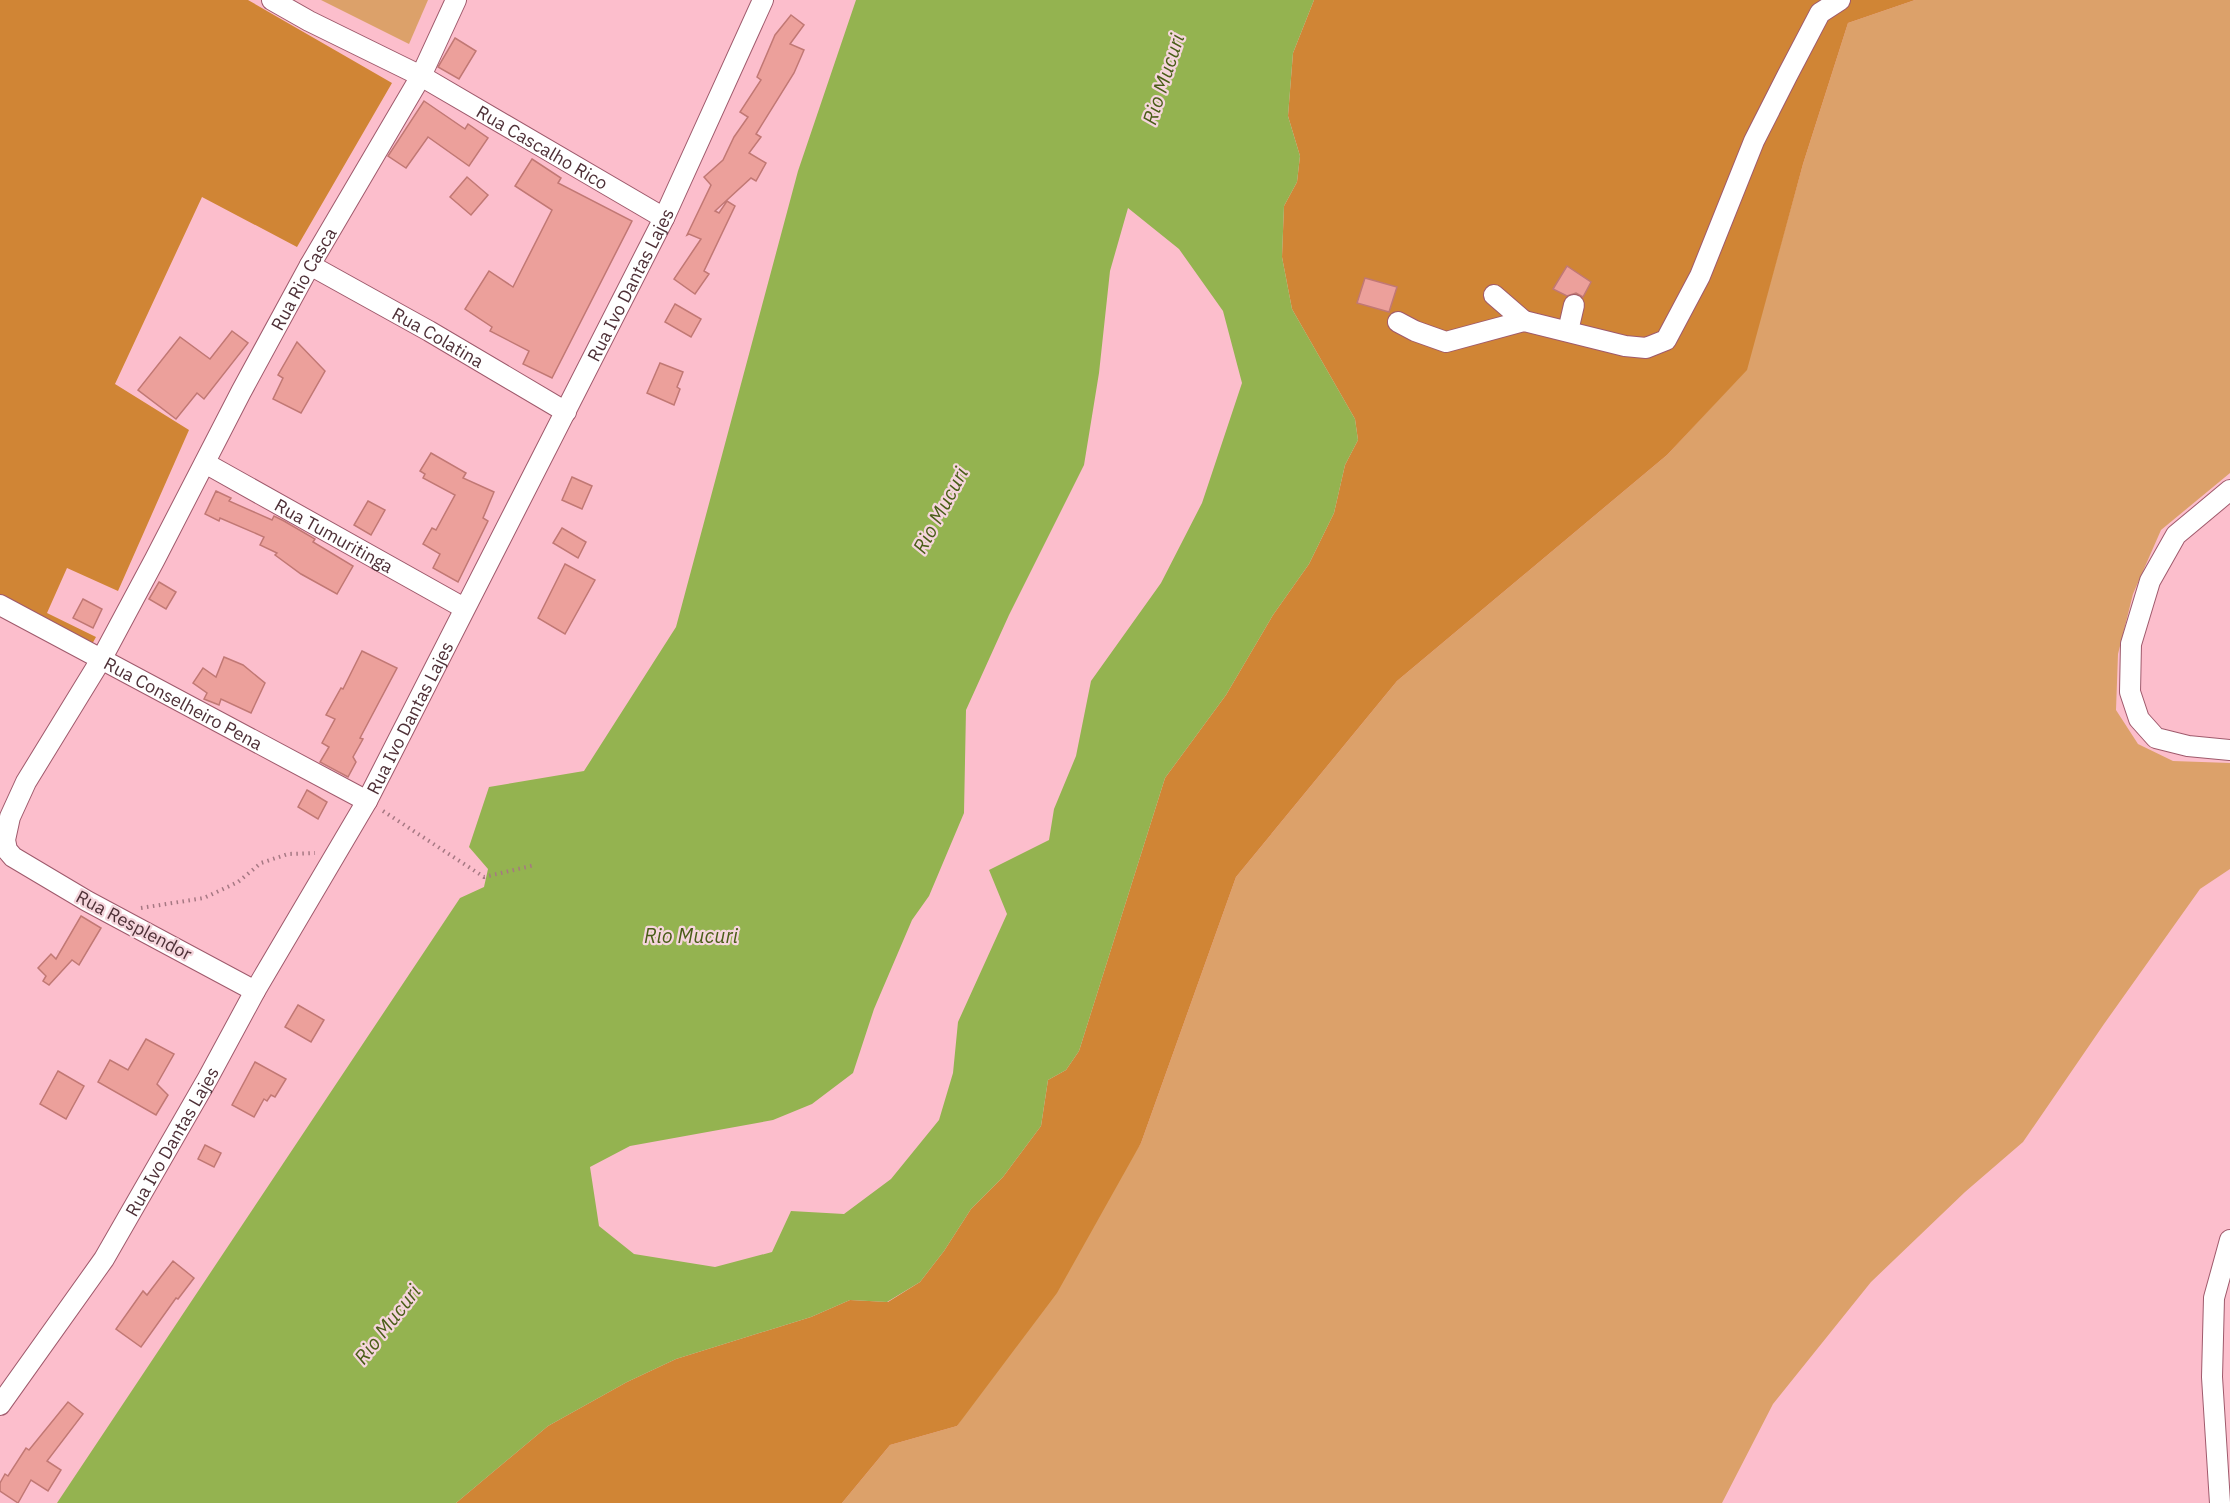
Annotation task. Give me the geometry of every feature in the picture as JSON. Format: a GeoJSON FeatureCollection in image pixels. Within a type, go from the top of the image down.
{"type":"FeatureCollection","features":[{"type":"Feature","properties":{"kind":"street","name":"Rua Cascalho Rico"},"geometry":{"type":"LineString","coordinates":[[272,0],[309,21],[421,76],[664,218]]}},
{"type":"Feature","properties":{"kind":"street","name":"Rua Rio Casca"},"geometry":{"type":"LineString","coordinates":[[13,857],[7,850],[5,840],[14,808],[26,782],[102,658],[310,265],[421,76],[456,0]]}},
{"type":"Feature","properties":{"kind":"street","name":"Rua Ivo Dantas Lajes"},"geometry":{"type":"LineString","coordinates":[[0,1405],[104,1258],[208,1078],[255,991],[367,801],[664,218],[763,0]]}},
{"type":"Feature","properties":{"kind":"street"},"geometry":{"type":"LineString","coordinates":[[1398,322],[1446,342],[1524,321],[1625,346],[1646,348],[1666,340],[1700,276],[1754,141],[1787,76],[1820,13],[1840,0]]}},
{"type":"Feature","properties":{"kind":"street","name":"Rua Colatina"},"geometry":{"type":"LineString","coordinates":[[310,265],[429,331],[566,412]]}},
{"type":"Feature","properties":{"kind":"street"},"geometry":{"type":"LineString","coordinates":[[1494,295],[1524,321]]}},
{"type":"Feature","properties":{"kind":"street"},"geometry":{"type":"LineString","coordinates":[[1568,331],[1574,305]]}},
{"type":"Feature","properties":{"kind":"street","name":"Rua Tumuritinga"},"geometry":{"type":"LineString","coordinates":[[206,463],[464,608]]}},
{"type":"Feature","properties":{"kind":"street"},"geometry":{"type":"LineString","coordinates":[[2230,490],[2176,535],[2150,581],[2131,644],[2130,692],[2139,719],[2156,738],[2188,746],[2230,750]]}},
{"type":"Feature","properties":{"kind":"street","name":"Rua Conselheiro Pena"},"geometry":{"type":"LineString","coordinates":[[0,605],[367,801]]}},
{"type":"Feature","properties":{"kind":"street","name":"Rua Resplendor"},"geometry":{"type":"LineString","coordinates":[[13,857],[87,901],[255,991]]}},
{"type":"Feature","properties":{"kind":"street"},"geometry":{"type":"LineString","coordinates":[[2220,1503],[2212,1377],[2214,1298],[2230,1240]]}},
{"type":"Feature","properties":{"kind":"path"},"geometry":{"type":"LineString","coordinates":[[367,801],[484,877],[535,865]]}},
{"type":"Feature","properties":{"kind":"path"},"geometry":{"type":"LineString","coordinates":[[117,916],[148,906],[204,898],[238,882],[261,863],[288,854],[336,852]]}},
{"type":"Feature","properties":{"kind":"shaded area"},"geometry":{"type":"Polygon","coordinates":[[[0,0],[248,0],[392,83],[297,247],[202,197],[115,384],[189,430],[118,591],[67,568],[47,613],[96,637],[91,646],[0,597],[0,0]]]}},
{"type":"Feature","properties":{"kind":"shaded area"},"geometry":{"type":"Polygon","coordinates":[[[321,0],[428,0],[409,44],[321,0]]]}},
{"type":"Feature","properties":{"kind":"shaded area"},"geometry":{"type":"Polygon","coordinates":[[[1314,0],[1915,0],[1848,23],[1803,164],[1747,370],[1667,455],[1397,681],[1236,877],[1141,1143],[1057,1293],[957,1426],[890,1445],[842,1503],[456,1503],[548,1426],[627,1382],[676,1359],[811,1317],[850,1300],[888,1302],[920,1282],[944,1251],[971,1209],[1003,1177],[1041,1126],[1048,1080],[1066,1070],[1079,1051],[1165,778],[1226,695],[1273,615],[1309,564],[1334,513],[1345,465],[1358,440],[1355,419],[1292,309],[1282,257],[1284,206],[1297,182],[1300,156],[1288,116],[1293,53],[1314,0]]]}},
{"type":"Feature","properties":{"kind":"shaded area"},"geometry":{"type":"Polygon","coordinates":[[[1915,0],[2230,0],[2230,473],[2161,530],[2133,594],[2118,654],[2116,710],[2138,744],[2173,761],[2230,763],[2230,869],[2200,889],[2023,1142],[1965,1192],[1871,1282],[1773,1404],[1722,1503],[842,1503],[890,1445],[957,1426],[1141,1143],[1236,877],[1397,681],[1667,455],[1746,370],[1803,164],[1848,23],[1915,0]]]}},
{"type":"Feature","properties":{"kind":"water","name":"Rio Mucuri"},"geometry":{"type":"Polygon","coordinates":[[[856,0],[1314,0],[1293,53],[1288,116],[1300,156],[1297,182],[1284,206],[1282,257],[1292,309],[1355,419],[1358,440],[1345,465],[1334,513],[1309,564],[1273,615],[1226,695],[1165,778],[1079,1051],[1066,1070],[1048,1080],[1041,1126],[1003,1177],[971,1209],[944,1251],[920,1282],[887,1302],[850,1300],[811,1317],[676,1359],[627,1382],[548,1426],[456,1503],[57,1503],[460,898],[484,887],[488,869],[469,847],[489,787],[584,771],[676,627],[798,171],[856,0]],[[1128,208],[1110,271],[1099,373],[1084,465],[1009,615],[966,710],[964,813],[929,896],[912,920],[874,1009],[853,1073],[812,1104],[773,1120],[630,1146],[590,1167],[599,1226],[634,1254],[715,1267],[772,1252],[791,1211],[844,1214],[891,1179],[939,1120],[953,1073],[958,1022],[1007,914],[989,870],[1049,840],[1054,809],[1076,756],[1091,681],[1161,583],[1202,503],[1242,383],[1223,311],[1179,249],[1128,208]]]}},
{"type":"Feature","properties":{"kind":"building"},"geometry":{"type":"Polygon","coordinates":[[[791,15],[804,25],[790,44],[804,50],[794,73],[756,134],[761,137],[749,153],[766,163],[756,181],[751,178],[715,211],[719,213],[727,201],[735,206],[704,271],[709,274],[695,294],[674,279],[701,239],[687,235],[711,185],[704,177],[723,160],[734,137],[748,117],[740,112],[761,80],[757,77],[775,35],[791,15]]]}},
{"type":"Feature","properties":{"kind":"building"},"geometry":{"type":"Polygon","coordinates":[[[455,38],[476,51],[459,79],[438,67],[455,38]]]}},
{"type":"Feature","properties":{"kind":"building"},"geometry":{"type":"Polygon","coordinates":[[[424,101],[465,129],[468,124],[488,138],[469,166],[428,137],[406,168],[388,156],[424,101]]]}},
{"type":"Feature","properties":{"kind":"building"},"geometry":{"type":"Polygon","coordinates":[[[532,159],[561,178],[558,183],[632,221],[552,378],[523,364],[529,351],[490,331],[492,327],[465,309],[489,271],[513,287],[552,210],[515,186],[532,159]]]}},
{"type":"Feature","properties":{"kind":"building"},"geometry":{"type":"Polygon","coordinates":[[[467,177],[488,195],[471,215],[450,197],[467,177]]]}},
{"type":"Feature","properties":{"kind":"building"},"geometry":{"type":"Polygon","coordinates":[[[1567,266],[1591,282],[1583,297],[1576,293],[1567,296],[1553,289],[1567,266]]]}},
{"type":"Feature","properties":{"kind":"building"},"geometry":{"type":"Polygon","coordinates":[[[1365,278],[1397,287],[1389,312],[1357,303],[1365,278]]]}},
{"type":"Feature","properties":{"kind":"building"},"geometry":{"type":"Polygon","coordinates":[[[675,304],[701,319],[691,337],[665,322],[675,304]]]}},
{"type":"Feature","properties":{"kind":"building"},"geometry":{"type":"Polygon","coordinates":[[[232,331],[248,343],[204,399],[197,393],[176,419],[138,390],[180,337],[210,359],[232,331]]]}},
{"type":"Feature","properties":{"kind":"building"},"geometry":{"type":"Polygon","coordinates":[[[297,342],[325,371],[301,413],[273,399],[283,378],[278,375],[297,342]]]}},
{"type":"Feature","properties":{"kind":"building"},"geometry":{"type":"Polygon","coordinates":[[[660,363],[683,372],[677,387],[680,389],[674,405],[647,393],[660,363]]]}},
{"type":"Feature","properties":{"kind":"building"},"geometry":{"type":"Polygon","coordinates":[[[431,453],[466,473],[463,478],[494,492],[483,518],[488,521],[458,582],[433,568],[440,554],[423,544],[432,528],[436,530],[455,495],[423,478],[425,474],[420,471],[431,453]]]}},
{"type":"Feature","properties":{"kind":"building"},"geometry":{"type":"Polygon","coordinates":[[[572,477],[592,486],[582,509],[562,500],[572,477]]]}},
{"type":"Feature","properties":{"kind":"building"},"geometry":{"type":"Polygon","coordinates":[[[216,491],[231,498],[229,501],[272,520],[274,516],[284,521],[315,539],[313,542],[353,566],[337,594],[301,574],[275,555],[277,553],[260,545],[264,537],[205,514],[216,491]]]}},
{"type":"Feature","properties":{"kind":"building"},"geometry":{"type":"Polygon","coordinates":[[[368,501],[385,510],[371,535],[354,525],[368,501]]]}},
{"type":"Feature","properties":{"kind":"building"},"geometry":{"type":"Polygon","coordinates":[[[562,528],[586,542],[578,558],[553,543],[562,528]]]}},
{"type":"Feature","properties":{"kind":"building"},"geometry":{"type":"Polygon","coordinates":[[[565,564],[595,580],[565,634],[538,618],[565,564]]]}},
{"type":"Feature","properties":{"kind":"building"},"geometry":{"type":"Polygon","coordinates":[[[159,582],[176,592],[166,609],[149,599],[159,582]]]}},
{"type":"Feature","properties":{"kind":"building"},"geometry":{"type":"Polygon","coordinates":[[[83,599],[102,609],[93,628],[73,618],[83,599]]]}},
{"type":"Feature","properties":{"kind":"building"},"geometry":{"type":"Polygon","coordinates":[[[362,651],[397,668],[360,738],[363,739],[353,757],[356,762],[348,777],[320,762],[329,747],[322,743],[335,719],[326,715],[341,688],[343,689],[362,651]]]}},
{"type":"Feature","properties":{"kind":"building"},"geometry":{"type":"Polygon","coordinates":[[[224,657],[243,665],[265,683],[251,713],[221,699],[219,705],[204,699],[207,693],[193,683],[203,668],[216,677],[224,657]]]}},
{"type":"Feature","properties":{"kind":"building"},"geometry":{"type":"Polygon","coordinates":[[[307,790],[327,802],[318,819],[298,807],[307,790]]]}},
{"type":"Feature","properties":{"kind":"building"},"geometry":{"type":"Polygon","coordinates":[[[81,916],[101,928],[79,965],[72,960],[49,985],[43,981],[46,976],[38,968],[51,954],[56,959],[81,916]]]}},
{"type":"Feature","properties":{"kind":"building"},"geometry":{"type":"Polygon","coordinates":[[[298,1005],[324,1020],[311,1042],[285,1027],[298,1005]]]}},
{"type":"Feature","properties":{"kind":"building"},"geometry":{"type":"Polygon","coordinates":[[[146,1039],[174,1054],[157,1084],[168,1095],[156,1115],[98,1082],[110,1060],[128,1070],[146,1039]]]}},
{"type":"Feature","properties":{"kind":"building"},"geometry":{"type":"Polygon","coordinates":[[[255,1062],[286,1079],[275,1097],[271,1095],[267,1101],[264,1099],[254,1117],[232,1105],[255,1062]]]}},
{"type":"Feature","properties":{"kind":"building"},"geometry":{"type":"Polygon","coordinates":[[[58,1071],[84,1086],[66,1119],[40,1104],[58,1071]]]}},
{"type":"Feature","properties":{"kind":"building"},"geometry":{"type":"Polygon","coordinates":[[[205,1145],[221,1153],[214,1167],[198,1159],[205,1145]]]}},
{"type":"Feature","properties":{"kind":"building"},"geometry":{"type":"Polygon","coordinates":[[[173,1261],[194,1278],[178,1299],[176,1298],[141,1347],[116,1329],[143,1291],[147,1295],[173,1261]]]}},
{"type":"Feature","properties":{"kind":"building"},"geometry":{"type":"Polygon","coordinates":[[[68,1402],[83,1414],[47,1461],[61,1470],[48,1491],[31,1480],[18,1503],[0,1491],[0,1483],[5,1474],[8,1476],[26,1448],[29,1450],[68,1402]]]}}]}
